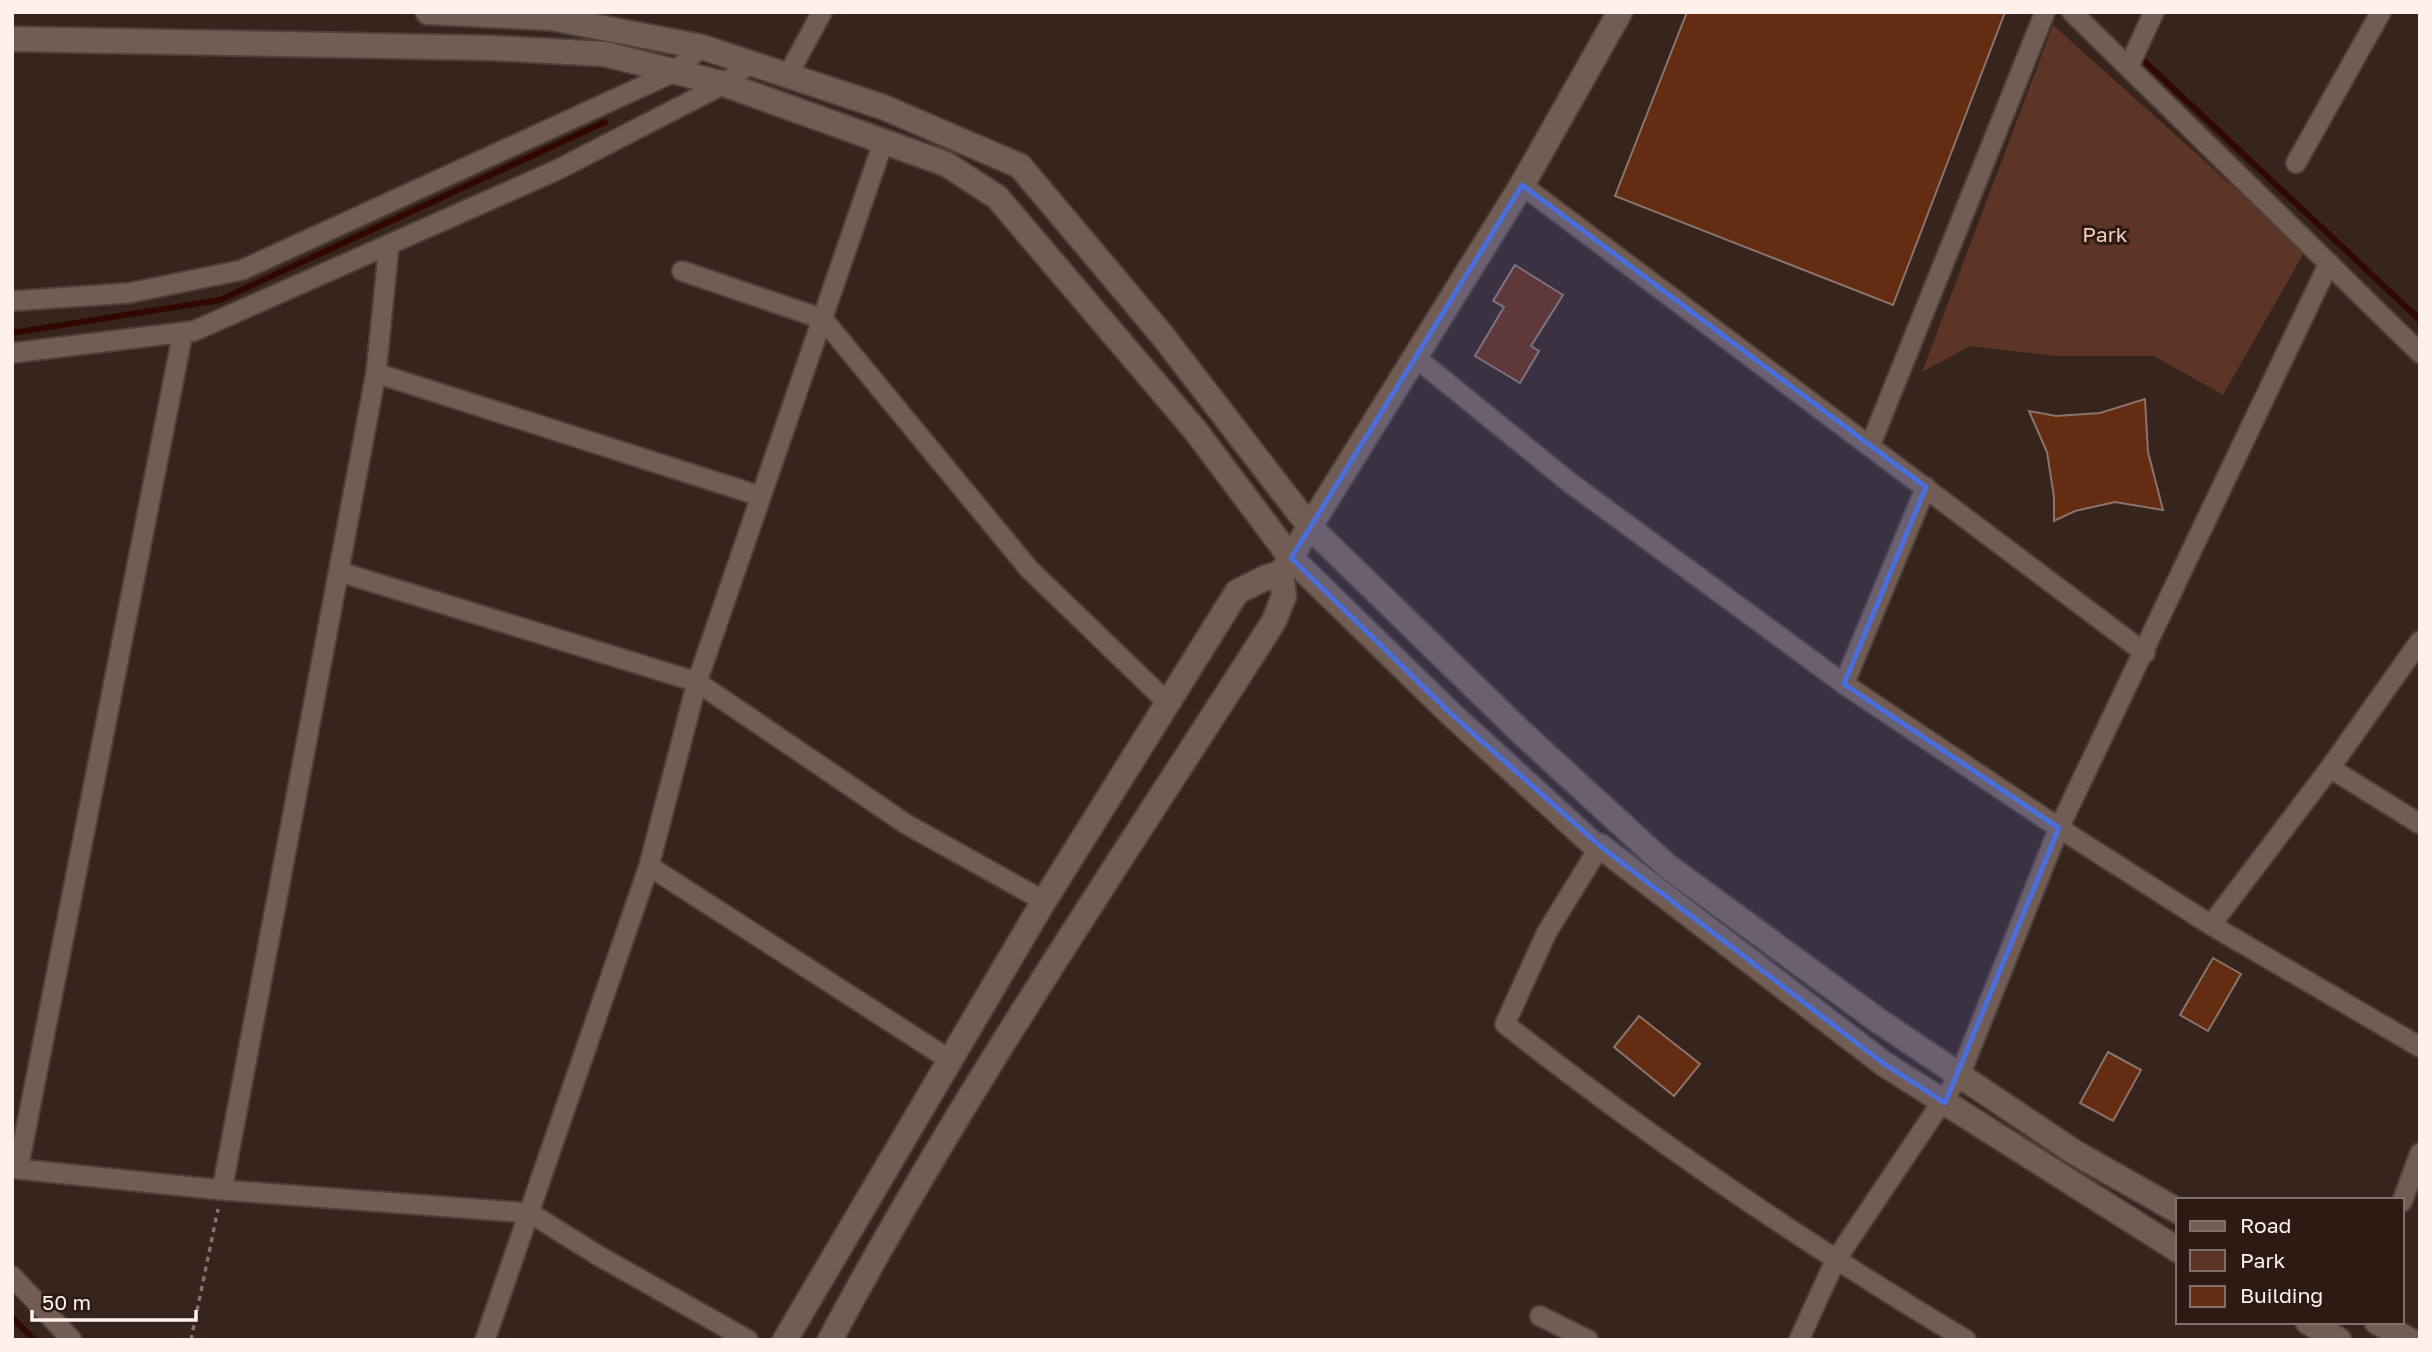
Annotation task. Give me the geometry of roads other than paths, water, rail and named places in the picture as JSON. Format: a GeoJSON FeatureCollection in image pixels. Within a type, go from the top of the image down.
{"type":"FeatureCollection","features":[{"type":"Feature","properties":{"kind":"street"},"geometry":{"type":"LineString","coordinates":[[428,12],[551,18],[702,47],[883,107],[1020,166],[1162,335],[1310,527],[1522,733],[1667,866],[1876,1018],[1960,1075],[2074,1152],[2176,1211]]}},
{"type":"Feature","properties":{"kind":"street"},"geometry":{"type":"LineString","coordinates":[[778,103],[788,75],[822,12]]}},
{"type":"Feature","properties":{"kind":"street"},"geometry":{"type":"LineString","coordinates":[[830,1340],[881,1245],[983,1077],[1274,621],[1284,596],[1286,566],[1522,185],[1620,12]]}},
{"type":"Feature","properties":{"kind":"street"},"geometry":{"type":"LineString","coordinates":[[1870,446],[2045,12]]}},
{"type":"Feature","properties":{"kind":"street"},"geometry":{"type":"LineString","coordinates":[[2072,12],[2418,349]]}},
{"type":"Feature","properties":{"kind":"street"},"geometry":{"type":"LineString","coordinates":[[2129,66],[2154,12]]}},
{"type":"Feature","properties":{"kind":"street"},"geometry":{"type":"LineString","coordinates":[[2296,163],[2381,12]]}},
{"type":"Feature","properties":{"kind":"street"},"geometry":{"type":"LineString","coordinates":[[12,39],[492,48],[605,54],[724,84],[946,164],[997,197],[1195,430],[1286,566],[1594,845],[1600,846],[1884,1064],[2176,1249]]}},
{"type":"Feature","properties":{"kind":"street"},"geometry":{"type":"LineString","coordinates":[[12,301],[129,293],[242,270],[674,72],[702,47]]}},
{"type":"Feature","properties":{"kind":"street"},"geometry":{"type":"LineString","coordinates":[[12,353],[194,331],[557,170],[724,84],[750,63]]}},
{"type":"Feature","properties":{"kind":"street"},"geometry":{"type":"LineString","coordinates":[[485,1340],[649,866],[696,682],[884,140]]}},
{"type":"Feature","properties":{"kind":"street"},"geometry":{"type":"LineString","coordinates":[[1522,185],[2145,653]]}},
{"type":"Feature","properties":{"kind":"street"},"geometry":{"type":"LineString","coordinates":[[222,1190],[376,373],[389,245]]}},
{"type":"Feature","properties":{"kind":"street"},"geometry":{"type":"LineString","coordinates":[[1799,1340],[1835,1261],[1945,1102],[1960,1075],[2059,828],[2145,653],[2329,263]]}},
{"type":"Feature","properties":{"kind":"street"},"geometry":{"type":"LineString","coordinates":[[682,271],[823,318],[1029,569],[1169,704]]}},
{"type":"Feature","properties":{"kind":"street"},"geometry":{"type":"LineString","coordinates":[[183,332],[18,1169],[222,1190],[530,1213],[599,1256],[748,1340]]}},
{"type":"Feature","properties":{"kind":"street"},"geometry":{"type":"LineString","coordinates":[[1415,357],[1569,482],[1844,684],[2059,828],[2211,925],[2420,1047]]}},
{"type":"Feature","properties":{"kind":"street"},"geometry":{"type":"LineString","coordinates":[[376,373],[761,496]]}},
{"type":"Feature","properties":{"kind":"street"},"geometry":{"type":"LineString","coordinates":[[1844,684],[1926,487]]}},
{"type":"Feature","properties":{"kind":"street"},"geometry":{"type":"LineString","coordinates":[[785,1340],[1044,901],[1237,592],[1286,566]]}},
{"type":"Feature","properties":{"kind":"street"},"geometry":{"type":"LineString","coordinates":[[340,572],[696,682],[906,824],[1044,901]]}},
{"type":"Feature","properties":{"kind":"street"},"geometry":{"type":"LineString","coordinates":[[2211,925],[2330,768],[2420,640]]}},
{"type":"Feature","properties":{"kind":"street"},"geometry":{"type":"LineString","coordinates":[[2330,768],[2420,824]]}},
{"type":"Feature","properties":{"kind":"street"},"geometry":{"type":"LineString","coordinates":[[1600,846],[1547,932],[1505,1024],[1602,1101],[1835,1261],[1966,1340]]}},
{"type":"Feature","properties":{"kind":"street"},"geometry":{"type":"LineString","coordinates":[[649,866],[950,1060]]}},
{"type":"Feature","properties":{"kind":"street"},"geometry":{"type":"LineString","coordinates":[[2403,1198],[2420,1153]]}},
{"type":"Feature","properties":{"kind":"street"},"geometry":{"type":"LineString","coordinates":[[12,1276],[72,1340]]}},
{"type":"Feature","properties":{"kind":"street"},"geometry":{"type":"LineString","coordinates":[[1540,1316],[1588,1340]]}},
{"type":"Feature","properties":{"kind":"street"},"geometry":{"type":"LineString","coordinates":[[2311,1324],[2339,1340]]}},
{"type":"Feature","properties":{"kind":"street"},"geometry":{"type":"LineString","coordinates":[[2381,1324],[2409,1340]]}},
{"type":"Feature","properties":{"kind":"waterway"},"geometry":{"type":"LineString","coordinates":[[2143,60],[2420,320]]}},
{"type":"Feature","properties":{"kind":"waterway"},"geometry":{"type":"LineString","coordinates":[[12,333],[220,300],[605,122]]}},
{"type":"Feature","properties":{"kind":"waterway"},"geometry":{"type":"LineString","coordinates":[[12,1317],[34,1340]]}},
{"type":"Feature","properties":{"kind":"park label","name":"Park"},"geometry":{"type":"Point","coordinates":[2105,235]}}]}
